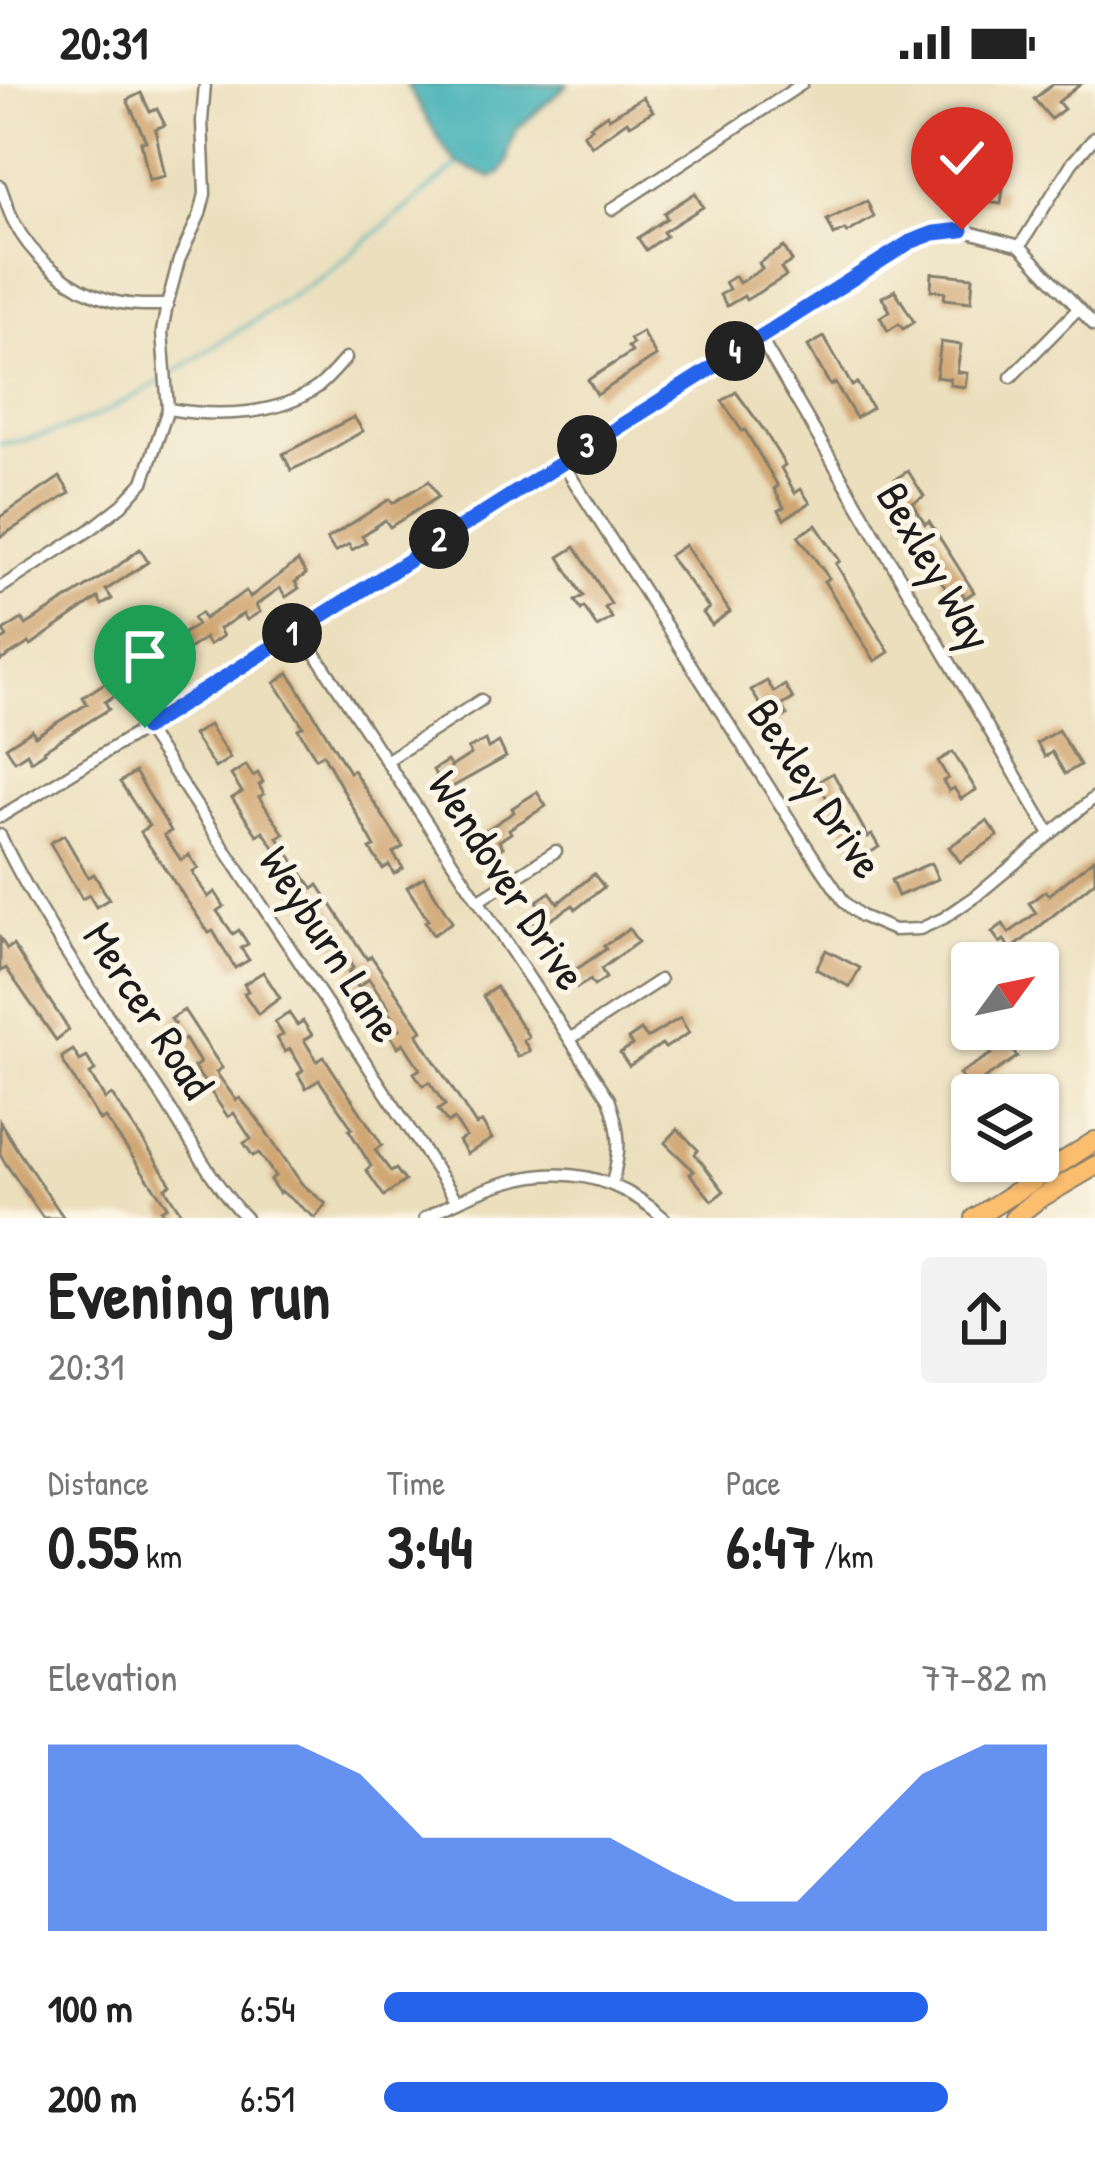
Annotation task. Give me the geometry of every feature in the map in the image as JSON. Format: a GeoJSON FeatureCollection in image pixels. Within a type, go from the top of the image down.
{"type":"FeatureCollection","features":[{"type":"Feature","properties":{"kind":"main road"},"geometry":{"type":"LineString","coordinates":[[975,1218],[1095,1141]]}},
{"type":"Feature","properties":{"kind":"main road"},"geometry":{"type":"LineString","coordinates":[[1014,1218],[1095,1166]]}},
{"type":"Feature","properties":{"kind":"street"},"geometry":{"type":"LineString","coordinates":[[0,588],[90,530],[122,506],[143,482],[168,409],[162,332],[166,304],[205,194],[202,121],[206,84]]}},
{"type":"Feature","properties":{"kind":"street"},"geometry":{"type":"LineString","coordinates":[[612,209],[802,84]]}},
{"type":"Feature","properties":{"kind":"street"},"geometry":{"type":"LineString","coordinates":[[1019,246],[1095,137]]}},
{"type":"Feature","properties":{"kind":"street"},"geometry":{"type":"LineString","coordinates":[[0,186],[14,224],[58,273],[107,300],[166,304]]}},
{"type":"Feature","properties":{"kind":"street"},"geometry":{"type":"LineString","coordinates":[[0,817],[910,242],[962,230],[1019,246],[1095,326]]}},
{"type":"Feature","properties":{"kind":"street"},"geometry":{"type":"LineString","coordinates":[[1011,377],[1078,309]]}},
{"type":"Feature","properties":{"kind":"street","name":"Bexley Way"},"geometry":{"type":"LineString","coordinates":[[759,336],[1049,832]]}},
{"type":"Feature","properties":{"kind":"street"},"geometry":{"type":"LineString","coordinates":[[168,409],[199,414],[266,409],[320,386],[346,358]]}},
{"type":"Feature","properties":{"kind":"street","name":"Bexley Drive"},"geometry":{"type":"LineString","coordinates":[[561,461],[811,853],[845,903],[861,916],[894,930],[932,924],[976,896],[1095,797]]}},
{"type":"Feature","properties":{"kind":"street","name":"Wendover Drive"},"geometry":{"type":"LineString","coordinates":[[298,629],[609,1100],[619,1127],[620,1155],[612,1184]]}},
{"type":"Feature","properties":{"kind":"street"},"geometry":{"type":"LineString","coordinates":[[386,761],[481,700]]}},
{"type":"Feature","properties":{"kind":"street","name":"Weyburn Lane"},"geometry":{"type":"LineString","coordinates":[[145,728],[457,1201]]}},
{"type":"Feature","properties":{"kind":"street","name":"Mercer Road"},"geometry":{"type":"LineString","coordinates":[[0,835],[64,947],[245,1218]]}},
{"type":"Feature","properties":{"kind":"street"},"geometry":{"type":"LineString","coordinates":[[478,901],[556,851]]}},
{"type":"Feature","properties":{"kind":"street"},"geometry":{"type":"LineString","coordinates":[[570,1040],[660,980]]}},
{"type":"Feature","properties":{"kind":"street"},"geometry":{"type":"LineString","coordinates":[[425,1218],[507,1181],[543,1173],[574,1174],[612,1184],[664,1218]]}},
{"type":"Feature","properties":{"kind":"water"},"geometry":{"type":"Polygon","coordinates":[[[406,84],[568,84],[516,130],[508,161],[492,178],[457,163],[406,84]]]}},
{"type":"Feature","properties":{"kind":"building"},"geometry":{"type":"Polygon","coordinates":[[[1053,84],[1081,84],[1058,102],[1064,109],[1051,119],[1034,99],[1053,84]]]}},
{"type":"Feature","properties":{"kind":"building"},"geometry":{"type":"Polygon","coordinates":[[[141,93],[150,112],[157,109],[165,125],[155,129],[165,176],[149,180],[141,142],[146,141],[127,100],[141,93]]]}},
{"type":"Feature","properties":{"kind":"building"},"geometry":{"type":"Polygon","coordinates":[[[643,97],[653,111],[630,125],[627,121],[592,146],[583,134],[590,126],[643,97]]]}},
{"type":"Feature","properties":{"kind":"building"},"geometry":{"type":"Polygon","coordinates":[[[980,178],[992,179],[991,187],[1003,188],[1001,204],[958,198],[960,182],[979,185],[980,178]]]}},
{"type":"Feature","properties":{"kind":"building"},"geometry":{"type":"Polygon","coordinates":[[[695,193],[703,207],[663,232],[666,236],[646,250],[638,238],[695,193]]]}},
{"type":"Feature","properties":{"kind":"building"},"geometry":{"type":"Polygon","coordinates":[[[867,201],[874,217],[834,235],[827,220],[867,201]]]}},
{"type":"Feature","properties":{"kind":"building"},"geometry":{"type":"Polygon","coordinates":[[[784,247],[792,261],[781,268],[786,276],[727,306],[720,295],[729,289],[725,282],[735,276],[739,283],[784,247]]]}},
{"type":"Feature","properties":{"kind":"building"},"geometry":{"type":"Polygon","coordinates":[[[932,273],[973,277],[971,302],[944,299],[945,292],[931,290],[932,273]]]}},
{"type":"Feature","properties":{"kind":"building"},"geometry":{"type":"Polygon","coordinates":[[[895,290],[914,322],[888,331],[880,317],[890,311],[882,297],[895,290]]]}},
{"type":"Feature","properties":{"kind":"building"},"geometry":{"type":"Polygon","coordinates":[[[642,332],[656,356],[597,395],[588,380],[632,352],[630,339],[642,332]]]}},
{"type":"Feature","properties":{"kind":"building"},"geometry":{"type":"Polygon","coordinates":[[[824,337],[852,386],[857,383],[872,408],[856,418],[808,346],[824,337]]]}},
{"type":"Feature","properties":{"kind":"building"},"geometry":{"type":"Polygon","coordinates":[[[941,342],[961,345],[957,372],[967,373],[965,387],[936,377],[941,342]]]}},
{"type":"Feature","properties":{"kind":"building"},"geometry":{"type":"Polygon","coordinates":[[[736,392],[785,465],[781,468],[795,493],[801,489],[810,503],[784,519],[779,510],[784,507],[774,489],[778,486],[722,401],[736,392]]]}},
{"type":"Feature","properties":{"kind":"building"},"geometry":{"type":"Polygon","coordinates":[[[354,417],[363,431],[291,470],[283,454],[354,417]]]}},
{"type":"Feature","properties":{"kind":"building"},"geometry":{"type":"Polygon","coordinates":[[[908,471],[924,496],[913,503],[974,592],[965,598],[958,586],[948,592],[897,504],[906,498],[895,479],[908,471]]]}},
{"type":"Feature","properties":{"kind":"building"},"geometry":{"type":"Polygon","coordinates":[[[60,477],[70,493],[0,537],[0,517],[60,477]]]}},
{"type":"Feature","properties":{"kind":"building"},"geometry":{"type":"Polygon","coordinates":[[[429,481],[438,497],[390,527],[385,520],[362,536],[366,542],[352,550],[349,544],[335,552],[327,539],[390,499],[393,503],[429,481]]]}},
{"type":"Feature","properties":{"kind":"building"},"geometry":{"type":"Polygon","coordinates":[[[816,525],[889,652],[875,661],[824,581],[829,578],[798,536],[816,525]]]}},
{"type":"Feature","properties":{"kind":"building"},"geometry":{"type":"Polygon","coordinates":[[[685,545],[730,612],[712,625],[703,613],[709,608],[669,556],[685,545]]]}},
{"type":"Feature","properties":{"kind":"building"},"geometry":{"type":"Polygon","coordinates":[[[575,547],[611,604],[605,608],[612,618],[597,627],[575,601],[583,596],[559,557],[575,547]]]}},
{"type":"Feature","properties":{"kind":"building"},"geometry":{"type":"Polygon","coordinates":[[[140,549],[148,562],[106,590],[112,599],[102,605],[98,598],[0,661],[0,641],[7,637],[3,631],[22,619],[26,625],[140,549]]]}},
{"type":"Feature","properties":{"kind":"building"},"geometry":{"type":"Polygon","coordinates":[[[298,561],[306,574],[295,582],[299,588],[286,597],[280,588],[256,605],[260,612],[247,620],[243,614],[219,629],[223,636],[209,645],[205,638],[180,655],[184,660],[132,694],[128,687],[105,702],[109,709],[31,761],[27,753],[15,761],[6,747],[32,730],[35,736],[87,704],[83,697],[128,668],[131,673],[161,655],[157,650],[197,625],[193,618],[201,613],[204,619],[246,591],[250,597],[298,561]]]}},
{"type":"Feature","properties":{"kind":"building"},"geometry":{"type":"Polygon","coordinates":[[[289,673],[349,772],[353,770],[403,847],[393,853],[403,868],[394,874],[389,865],[383,869],[370,849],[375,847],[323,754],[316,758],[298,729],[303,726],[275,683],[289,673]]]}},
{"type":"Feature","properties":{"kind":"building"},"geometry":{"type":"Polygon","coordinates":[[[767,681],[774,692],[785,685],[793,699],[781,706],[787,715],[775,723],[751,690],[767,681]]]}},
{"type":"Feature","properties":{"kind":"building"},"geometry":{"type":"Polygon","coordinates":[[[209,725],[230,758],[215,768],[193,735],[209,725]]]}},
{"type":"Feature","properties":{"kind":"building"},"geometry":{"type":"Polygon","coordinates":[[[1058,730],[1080,765],[1065,774],[1052,752],[1045,757],[1037,743],[1058,730]]]}},
{"type":"Feature","properties":{"kind":"building"},"geometry":{"type":"Polygon","coordinates":[[[485,740],[488,748],[499,742],[506,757],[445,791],[433,770],[447,761],[451,767],[485,740]]]}},
{"type":"Feature","properties":{"kind":"building"},"geometry":{"type":"Polygon","coordinates":[[[953,752],[976,790],[961,799],[954,788],[949,791],[938,761],[953,752]]]}},
{"type":"Feature","properties":{"kind":"building"},"geometry":{"type":"Polygon","coordinates":[[[246,765],[263,782],[259,785],[264,794],[259,797],[284,834],[278,838],[313,889],[318,885],[367,959],[371,956],[422,1030],[417,1034],[476,1125],[482,1122],[492,1139],[467,1154],[459,1141],[466,1137],[454,1119],[448,1123],[438,1110],[445,1105],[429,1082],[423,1086],[414,1073],[420,1069],[403,1043],[398,1047],[390,1035],[400,1029],[389,1008],[369,979],[358,987],[338,944],[332,948],[323,936],[329,931],[313,907],[307,911],[273,859],[279,855],[263,831],[257,835],[232,798],[242,792],[231,775],[246,765]]]}},
{"type":"Feature","properties":{"kind":"building"},"geometry":{"type":"Polygon","coordinates":[[[135,772],[171,831],[164,835],[181,860],[189,855],[198,868],[192,872],[208,897],[215,892],[224,906],[217,911],[233,934],[239,930],[248,944],[241,948],[249,960],[235,968],[140,832],[149,826],[120,782],[135,772]]]}},
{"type":"Feature","properties":{"kind":"building"},"geometry":{"type":"Polygon","coordinates":[[[833,773],[868,837],[872,835],[879,847],[860,859],[817,782],[833,773]]]}},
{"type":"Feature","properties":{"kind":"building"},"geometry":{"type":"Polygon","coordinates":[[[537,792],[546,806],[509,829],[511,833],[499,841],[503,847],[490,856],[477,836],[537,792]]]}},
{"type":"Feature","properties":{"kind":"building"},"geometry":{"type":"Polygon","coordinates":[[[987,821],[998,836],[960,862],[949,847],[987,821]]]}},
{"type":"Feature","properties":{"kind":"building"},"geometry":{"type":"Polygon","coordinates":[[[64,835],[88,877],[94,874],[109,899],[96,907],[89,895],[82,899],[50,843],[64,835]]]}},
{"type":"Feature","properties":{"kind":"building"},"geometry":{"type":"Polygon","coordinates":[[[1095,858],[1095,881],[1021,942],[999,942],[992,932],[1003,924],[1009,933],[1036,913],[1029,903],[1045,891],[1049,895],[1095,858]]]}},
{"type":"Feature","properties":{"kind":"building"},"geometry":{"type":"Polygon","coordinates":[[[931,863],[938,879],[898,896],[891,880],[931,863]]]}},
{"type":"Feature","properties":{"kind":"building"},"geometry":{"type":"Polygon","coordinates":[[[594,874],[604,887],[576,909],[573,905],[538,928],[529,915],[541,907],[537,901],[550,892],[558,903],[594,874]]]}},
{"type":"Feature","properties":{"kind":"building"},"geometry":{"type":"Polygon","coordinates":[[[424,877],[452,922],[433,935],[407,887],[424,877]]]}},
{"type":"Feature","properties":{"kind":"building"},"geometry":{"type":"Polygon","coordinates":[[[629,929],[638,942],[601,969],[606,978],[594,986],[590,980],[577,988],[568,975],[629,929]]]}},
{"type":"Feature","properties":{"kind":"building"},"geometry":{"type":"Polygon","coordinates":[[[0,938],[7,949],[13,945],[69,1030],[56,1040],[6,968],[0,972],[0,938]]]}},
{"type":"Feature","properties":{"kind":"building"},"geometry":{"type":"Polygon","coordinates":[[[826,950],[860,968],[850,987],[816,969],[826,950]]]}},
{"type":"Feature","properties":{"kind":"building"},"geometry":{"type":"Polygon","coordinates":[[[263,972],[280,998],[258,1014],[244,993],[248,991],[244,984],[263,972]]]}},
{"type":"Feature","properties":{"kind":"building"},"geometry":{"type":"Polygon","coordinates":[[[496,987],[529,1037],[523,1040],[530,1051],[518,1057],[483,996],[496,987]]]}},
{"type":"Feature","properties":{"kind":"building"},"geometry":{"type":"Polygon","coordinates":[[[184,1010],[222,1068],[216,1072],[236,1100],[240,1098],[256,1117],[302,1184],[326,1204],[315,1218],[279,1193],[270,1180],[275,1176],[259,1153],[253,1156],[244,1143],[251,1139],[234,1113],[228,1117],[194,1067],[200,1063],[185,1039],[178,1044],[168,1029],[175,1024],[171,1019],[184,1010]]]}},
{"type":"Feature","properties":{"kind":"building"},"geometry":{"type":"Polygon","coordinates":[[[289,1013],[297,1025],[303,1021],[312,1035],[304,1040],[317,1061],[324,1057],[382,1145],[375,1150],[391,1172],[396,1169],[405,1181],[384,1196],[366,1170],[371,1166],[352,1128],[319,1080],[306,1088],[298,1074],[303,1070],[277,1038],[283,1035],[275,1022],[289,1013]]]}},
{"type":"Feature","properties":{"kind":"building"},"geometry":{"type":"Polygon","coordinates":[[[680,1018],[689,1033],[629,1066],[620,1053],[632,1045],[628,1039],[641,1030],[647,1038],[680,1018]]]}},
{"type":"Feature","properties":{"kind":"building"},"geometry":{"type":"Polygon","coordinates":[[[73,1050],[80,1061],[87,1057],[95,1071],[90,1074],[105,1099],[112,1095],[146,1145],[171,1184],[165,1188],[184,1218],[166,1218],[161,1210],[167,1206],[105,1118],[100,1121],[62,1060],[73,1050]]]}},
{"type":"Feature","properties":{"kind":"building"},"geometry":{"type":"Polygon","coordinates":[[[988,1050],[1015,1050],[1017,1057],[992,1074],[959,1074],[991,1054],[988,1050]]]}},
{"type":"Feature","properties":{"kind":"building"},"geometry":{"type":"Polygon","coordinates":[[[0,1122],[64,1218],[43,1218],[4,1161],[0,1122]]]}},
{"type":"Feature","properties":{"kind":"building"},"geometry":{"type":"Polygon","coordinates":[[[678,1129],[724,1191],[712,1201],[690,1174],[694,1171],[665,1143],[678,1129]]]}},
{"type":"Feature","properties":{"kind":"waterway"},"geometry":{"type":"LineString","coordinates":[[170,375],[330,271],[459,164]]}},
{"type":"Feature","properties":{"kind":"waterway"},"geometry":{"type":"LineString","coordinates":[[0,444],[84,421],[162,380]]}},
{"type":"Feature","properties":{"kind":"route"},"geometry":{"type":"LineString","coordinates":[[145,728],[790,315],[910,242],[962,230]]}}]}
